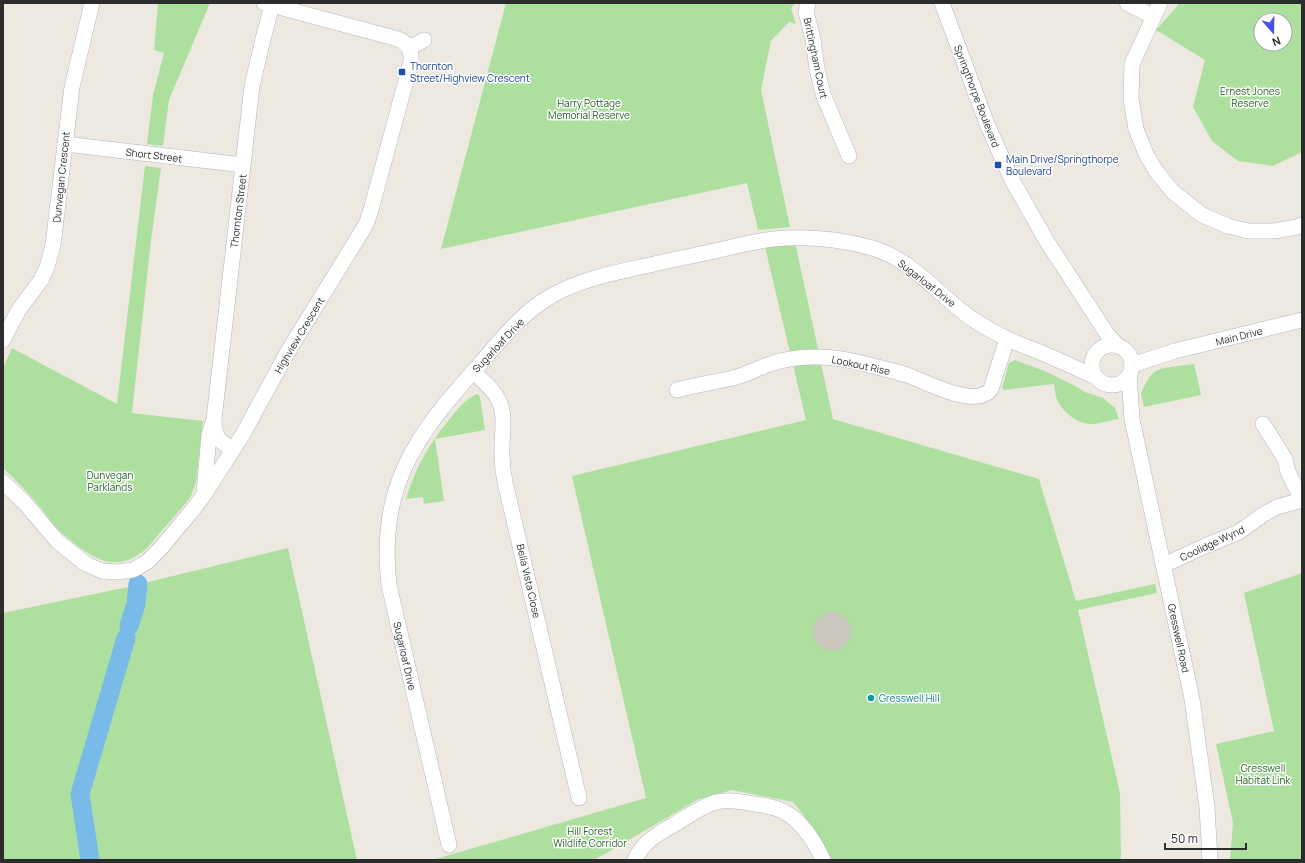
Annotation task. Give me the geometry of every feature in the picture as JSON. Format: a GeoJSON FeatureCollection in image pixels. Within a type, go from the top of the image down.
{"type":"FeatureCollection","features":[{"type":"Feature","properties":{"kind":"street","name":"Dunvegan Crescent"},"geometry":{"type":"LineString","coordinates":[[3,340],[18,311],[41,280],[54,245],[74,76],[92,3]]}},
{"type":"Feature","properties":{"kind":"street","name":"Brittingham Court"},"geometry":{"type":"LineString","coordinates":[[808,3],[806,12],[823,94],[849,156]]}},
{"type":"Feature","properties":{"kind":"street","name":"Springthorpe Boulevard"},"geometry":{"type":"LineString","coordinates":[[942,3],[987,124],[1012,180],[1046,240],[1107,334],[1126,359]]}},
{"type":"Feature","properties":{"kind":"street"},"geometry":{"type":"LineString","coordinates":[[1127,3],[1154,17]]}},
{"type":"Feature","properties":{"kind":"street"},"geometry":{"type":"LineString","coordinates":[[1160,3],[1132,64],[1131,99],[1136,129],[1146,154],[1156,171],[1172,192],[1202,215],[1228,226],[1248,231],[1274,231],[1297,228],[1302,225]]}},
{"type":"Feature","properties":{"kind":"street"},"geometry":{"type":"LineString","coordinates":[[268,4],[398,38],[409,48],[424,40]]}},
{"type":"Feature","properties":{"kind":"street","name":"Thornton Street"},"geometry":{"type":"LineString","coordinates":[[233,450],[218,439],[214,431],[214,419],[254,76],[268,4]]}},
{"type":"Feature","properties":{"kind":"street","name":"Highview Crescent"},"geometry":{"type":"LineString","coordinates":[[3,482],[24,503],[56,541],[86,564],[102,571],[118,572],[133,570],[147,562],[160,549],[204,495],[233,450],[258,408],[287,353],[367,222],[411,62],[409,48]]}},
{"type":"Feature","properties":{"kind":"street","name":"Short Street"},"geometry":{"type":"LineString","coordinates":[[65,144],[243,165]]}},
{"type":"Feature","properties":{"kind":"street","name":"Sugarloaf Drive"},"geometry":{"type":"LineString","coordinates":[[449,845],[392,602],[386,557],[391,504],[409,456],[431,421],[502,338],[526,314],[551,296],[588,280],[774,239],[812,238],[832,240],[886,253],[919,274],[971,318],[1007,339],[1094,376]]}},
{"type":"Feature","properties":{"kind":"street","name":"Springthorpe Boulevard"},"geometry":{"type":"LineString","coordinates":[[1091,310],[1096,353]]}},
{"type":"Feature","properties":{"kind":"street","name":"Main Drive"},"geometry":{"type":"LineString","coordinates":[[1126,359],[1175,351],[1302,320]]}},
{"type":"Feature","properties":{"kind":"street","name":"Lookout Rise"},"geometry":{"type":"LineString","coordinates":[[676,390],[733,378],[783,361],[827,357],[854,361],[906,375],[948,392],[982,396],[988,393],[991,389],[1007,339]]}},
{"type":"Feature","properties":{"kind":"street"},"geometry":{"type":"LineString","coordinates":[[1110,345],[1126,359],[1121,383],[1110,385],[1099,381],[1094,376],[1091,365],[1096,353],[1103,346],[1110,345]]}},
{"type":"Feature","properties":{"kind":"street","name":"Sugarloaf Drive"},"geometry":{"type":"LineString","coordinates":[[1052,357],[1071,358],[1096,353]]}},
{"type":"Feature","properties":{"kind":"street","name":"Gresswell Road"},"geometry":{"type":"LineString","coordinates":[[1126,359],[1132,419],[1192,699],[1208,807],[1210,860]]}},
{"type":"Feature","properties":{"kind":"street","name":"Bella Vista Close"},"geometry":{"type":"LineString","coordinates":[[473,371],[492,390],[502,407],[502,456],[505,482],[579,798]]}},
{"type":"Feature","properties":{"kind":"street","name":"Gresswell Road"},"geometry":{"type":"LineString","coordinates":[[1110,385],[1120,396],[1132,419]]}},
{"type":"Feature","properties":{"kind":"street","name":"Thornton Street"},"geometry":{"type":"LineString","coordinates":[[204,495],[209,435],[214,419]]}},
{"type":"Feature","properties":{"kind":"street"},"geometry":{"type":"LineString","coordinates":[[1263,424],[1285,459],[1288,472],[1302,500]]}},
{"type":"Feature","properties":{"kind":"street"},"geometry":{"type":"LineString","coordinates":[[207,457],[211,461],[224,464]]}},
{"type":"Feature","properties":{"kind":"street","name":"Coolidge Wynd"},"geometry":{"type":"LineString","coordinates":[[1164,565],[1239,532],[1264,514],[1277,507],[1302,500]]}},
{"type":"Feature","properties":{"kind":"street"},"geometry":{"type":"LineString","coordinates":[[635,860],[644,845],[654,836],[707,805],[728,800],[769,806],[790,815],[808,834],[823,860]]}},
{"type":"Feature","properties":{"kind":"green space"},"geometry":{"type":"Polygon","coordinates":[[[158,3],[210,3],[169,100],[163,146],[147,144],[153,95],[164,53],[154,50],[158,3]]]}},
{"type":"Feature","properties":{"kind":"green space","name":"Harry Pottage Memorial Reserve"},"geometry":{"type":"Polygon","coordinates":[[[506,3],[796,3],[791,8],[796,24],[789,22],[771,41],[761,90],[790,227],[758,230],[747,183],[441,249],[506,3]]]}},
{"type":"Feature","properties":{"kind":"green space","name":"Ernest Jones Reserve"},"geometry":{"type":"Polygon","coordinates":[[[1180,3],[1302,3],[1302,152],[1273,166],[1238,161],[1212,141],[1193,107],[1205,60],[1156,30],[1180,3]]]}},
{"type":"Feature","properties":{"kind":"green space","name":"Dunvegan Parklands"},"geometry":{"type":"Polygon","coordinates":[[[145,166],[161,168],[151,240],[132,413],[203,421],[196,482],[191,496],[147,548],[128,560],[110,562],[92,556],[62,533],[31,497],[3,468],[3,368],[12,348],[117,404],[145,166]]]}},
{"type":"Feature","properties":{"kind":"green space","name":"Hill Forest Wildlife Corridor"},"geometry":{"type":"Polygon","coordinates":[[[795,242],[833,419],[1039,479],[1076,601],[1155,584],[1157,593],[1078,610],[1120,793],[1121,860],[832,860],[813,827],[793,802],[732,790],[697,800],[593,860],[432,860],[646,798],[572,476],[806,420],[765,247],[795,242]]]}},
{"type":"Feature","properties":{"kind":"green space"},"geometry":{"type":"Polygon","coordinates":[[[1015,360],[1047,372],[1085,392],[1103,398],[1115,408],[1119,419],[1094,424],[1088,424],[1077,420],[1067,414],[1060,405],[1056,398],[1054,384],[1004,390],[1002,388],[1009,363],[1015,360]]]}},
{"type":"Feature","properties":{"kind":"green space"},"geometry":{"type":"Polygon","coordinates":[[[1194,364],[1201,395],[1144,407],[1141,393],[1147,381],[1155,371],[1194,364]]]}},
{"type":"Feature","properties":{"kind":"green space"},"geometry":{"type":"Polygon","coordinates":[[[477,394],[480,398],[485,430],[435,439],[444,501],[424,504],[423,497],[406,499],[418,467],[434,439],[461,406],[468,399],[477,394]]]}},
{"type":"Feature","properties":{"kind":"green space"},"geometry":{"type":"Polygon","coordinates":[[[288,548],[357,860],[3,860],[3,613],[128,587],[288,548]]]}},
{"type":"Feature","properties":{"kind":"green space","name":"Gresswell Habitat Link"},"geometry":{"type":"Polygon","coordinates":[[[1302,573],[1302,860],[1230,860],[1233,823],[1216,744],[1274,731],[1244,593],[1302,573]]]}},
{"type":"Feature","properties":{"kind":"building"},"geometry":{"type":"Polygon","coordinates":[[[832,612],[842,615],[848,621],[851,631],[848,641],[842,647],[832,650],[822,647],[816,641],[813,631],[816,621],[822,615],[832,612]]]}},
{"type":"Feature","properties":{"kind":"waterway"},"geometry":{"type":"LineString","coordinates":[[129,626],[136,604],[138,584]]}},
{"type":"Feature","properties":{"kind":"waterway"},"geometry":{"type":"LineString","coordinates":[[90,860],[80,794],[126,638]]}},
{"type":"Feature","properties":{"kind":"place","name":"Thornton Street/Highview Crescent"},"geometry":{"type":"Point","coordinates":[402,72]}},
{"type":"Feature","properties":{"kind":"place","name":"Main Drive/Springthorpe Boulevard"},"geometry":{"type":"Point","coordinates":[998,165]}},
{"type":"Feature","properties":{"kind":"place","name":"Gresswell Hill"},"geometry":{"type":"Point","coordinates":[871,698]}}]}
